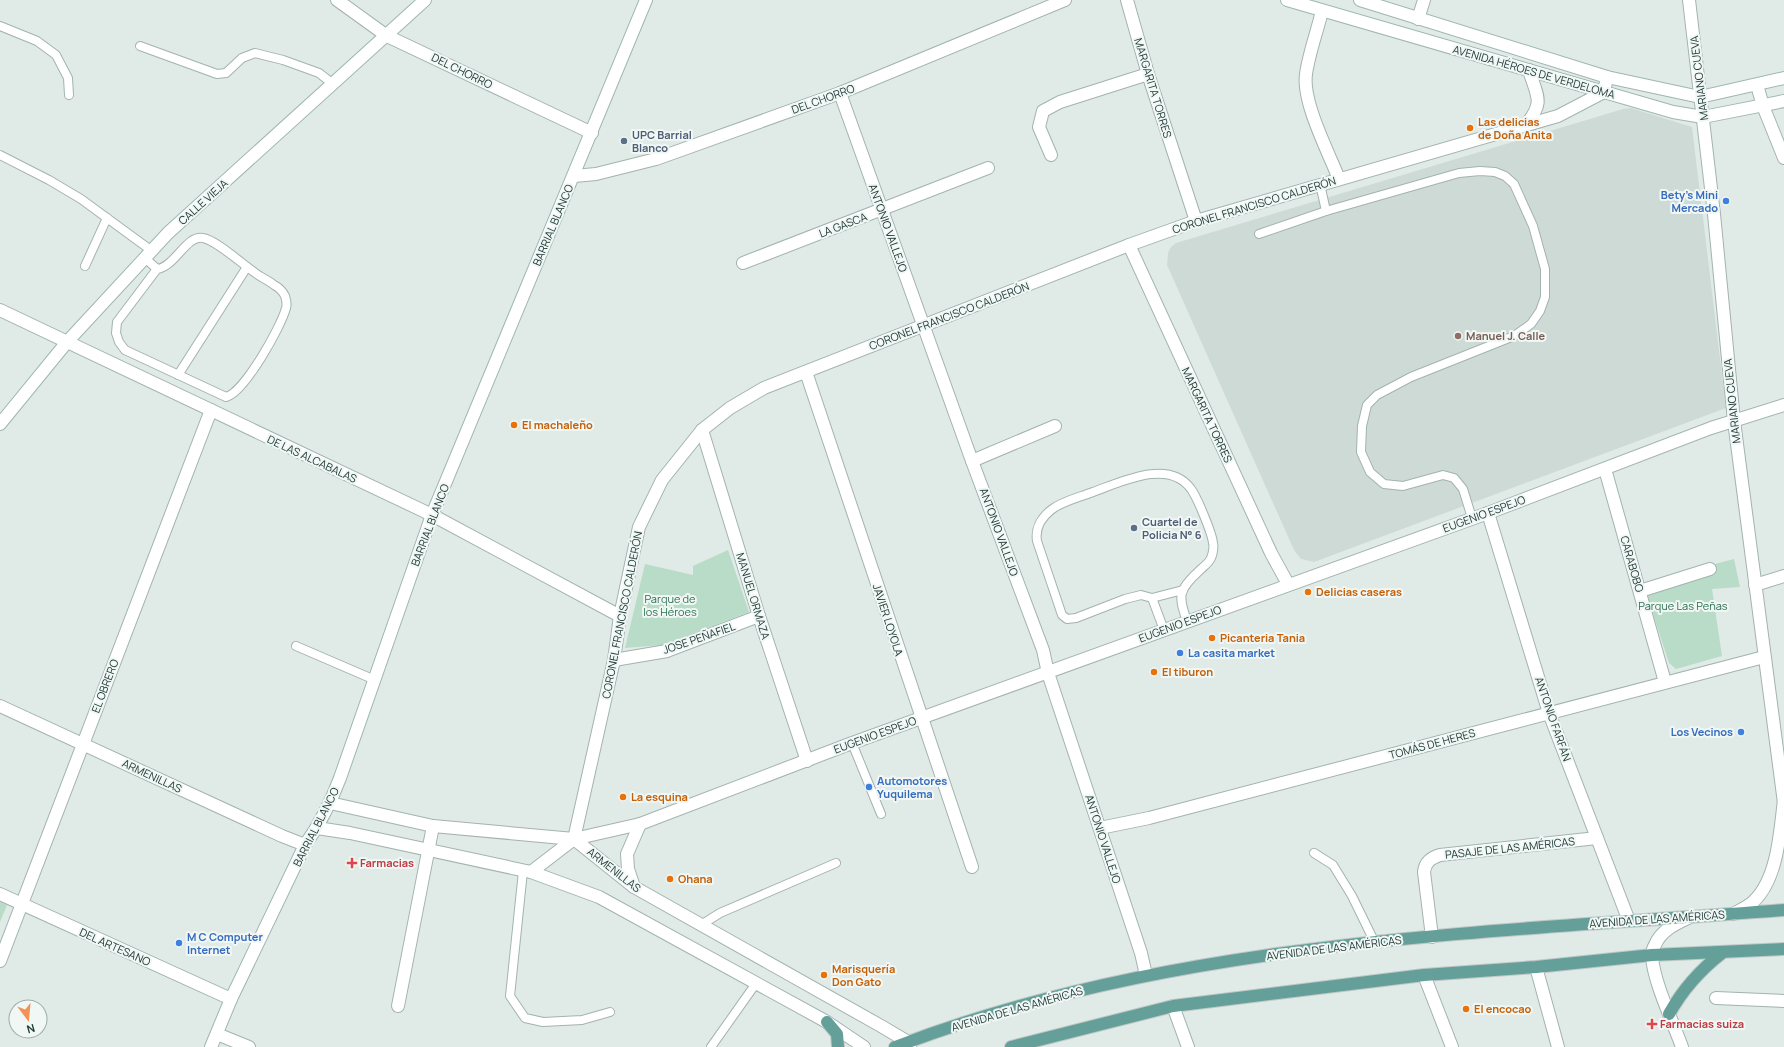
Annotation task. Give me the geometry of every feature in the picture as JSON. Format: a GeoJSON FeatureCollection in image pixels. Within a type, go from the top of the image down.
{"type":"FeatureCollection","features":[{"type":"Feature","properties":{"kind":"main road","name":"AVENIDA DE LAS AMÉRICAS"},"geometry":{"type":"LineString","coordinates":[[895,1047],[909,1045],[1003,1010],[1063,994],[1146,975],[1282,954],[1432,937],[1784,910]]}},
{"type":"Feature","properties":{"kind":"main road"},"geometry":{"type":"LineString","coordinates":[[1012,1047],[1036,1044],[1172,1006],[1424,975],[1536,967],[1652,955],[1784,949]]}},
{"type":"Feature","properties":{"kind":"main road"},"geometry":{"type":"LineString","coordinates":[[1669,1014],[1689,983],[1708,964],[1722,953]]}},
{"type":"Feature","properties":{"kind":"main road"},"geometry":{"type":"LineString","coordinates":[[827,1022],[837,1034],[838,1047]]}},
{"type":"Feature","properties":{"kind":"street","name":"DEL CHORRO"},"geometry":{"type":"LineString","coordinates":[[337,0],[387,36],[592,134]]}},
{"type":"Feature","properties":{"kind":"street","name":"CALLE VIEJA"},"geometry":{"type":"LineString","coordinates":[[0,424],[67,342],[168,233],[425,0]]}},
{"type":"Feature","properties":{"kind":"street","name":"BARRIAL BLANCO"},"geometry":{"type":"LineString","coordinates":[[211,1047],[231,999],[305,845],[317,828],[330,803],[375,680],[432,515],[592,134],[646,0]]}},
{"type":"Feature","properties":{"kind":"street","name":"DEL CHORRO"},"geometry":{"type":"LineString","coordinates":[[574,176],[596,174],[656,159],[840,93],[1065,0]]}},
{"type":"Feature","properties":{"kind":"street","name":"MARGARITA TORRES"},"geometry":{"type":"LineString","coordinates":[[1127,0],[1148,74],[1196,221]]}},
{"type":"Feature","properties":{"kind":"street","name":"AVENIDA HÉROES DE VERDELOMA"},"geometry":{"type":"LineString","coordinates":[[1287,0],[1673,112],[1703,117],[1784,101]]}},
{"type":"Feature","properties":{"kind":"street","name":"AVENIDA HÉROES DE VERDELOMA"},"geometry":{"type":"LineString","coordinates":[[1360,0],[1607,77],[1700,97],[1784,78]]}},
{"type":"Feature","properties":{"kind":"street"},"geometry":{"type":"LineString","coordinates":[[1418,19],[1424,0]]}},
{"type":"Feature","properties":{"kind":"street","name":"MARIANO CUEVA"},"geometry":{"type":"LineString","coordinates":[[1689,0],[1714,214],[1734,420],[1784,801],[1779,842],[1772,871],[1761,893],[1754,900],[1733,914]]}},
{"type":"Feature","properties":{"kind":"street"},"geometry":{"type":"LineString","coordinates":[[1322,11],[1306,74],[1306,91],[1312,112],[1338,179]]}},
{"type":"Feature","properties":{"kind":"street"},"geometry":{"type":"LineString","coordinates":[[1526,125],[1536,112],[1539,100],[1529,70]]}},
{"type":"Feature","properties":{"kind":"street"},"geometry":{"type":"LineString","coordinates":[[1051,155],[1039,127],[1043,111],[1060,102],[1148,74]]}},
{"type":"Feature","properties":{"kind":"street"},"geometry":{"type":"LineString","coordinates":[[1604,92],[1607,77]]}},
{"type":"Feature","properties":{"kind":"street"},"geometry":{"type":"LineString","coordinates":[[1757,85],[1763,106],[1784,158]]}},
{"type":"Feature","properties":{"kind":"street","name":"CORONEL FRANCISCO CALDERÓN"},"geometry":{"type":"LineString","coordinates":[[574,839],[614,660],[620,616],[640,527],[662,480],[702,430],[736,404],[764,388],[1129,245],[1196,221],[1558,116],[1604,92]]}},
{"type":"Feature","properties":{"kind":"street","name":"ANTONIO VALLEJO"},"geometry":{"type":"LineString","coordinates":[[840,93],[972,461],[1043,650],[1048,673],[1141,953],[1146,975]]}},
{"type":"Feature","properties":{"kind":"street","name":"LA GASCA"},"geometry":{"type":"LineString","coordinates":[[743,263],[988,168]]}},
{"type":"Feature","properties":{"kind":"street","name":"MARGARITA TORRES"},"geometry":{"type":"LineString","coordinates":[[1129,245],[1271,553],[1288,584]]}},
{"type":"Feature","properties":{"kind":"street","name":"DE LAS ALCABALAS"},"geometry":{"type":"LineString","coordinates":[[0,310],[432,515],[620,616]]}},
{"type":"Feature","properties":{"kind":"street","name":"JAVIER LOYOLA"},"geometry":{"type":"LineString","coordinates":[[806,372],[972,867]]}},
{"type":"Feature","properties":{"kind":"street","name":"EUGENIO ESPEJO"},"geometry":{"type":"LineString","coordinates":[[574,839],[640,824],[807,762],[852,743],[1048,673],[1288,584],[1488,513],[1734,420],[1784,405]]}},
{"type":"Feature","properties":{"kind":"street","name":"EL OBRERO"},"geometry":{"type":"LineString","coordinates":[[0,961],[211,410]]}},
{"type":"Feature","properties":{"kind":"street"},"geometry":{"type":"LineString","coordinates":[[972,461],[1055,426]]}},
{"type":"Feature","properties":{"kind":"street","name":"MANUEL ORMAZA"},"geometry":{"type":"LineString","coordinates":[[702,430],[759,616],[807,762]]}},
{"type":"Feature","properties":{"kind":"street","name":"CARABOBO"},"geometry":{"type":"LineString","coordinates":[[1605,469],[1665,682]]}},
{"type":"Feature","properties":{"kind":"street","name":"ANTONIO FARFÁN"},"geometry":{"type":"LineString","coordinates":[[1488,513],[1550,713],[1628,921]]}},
{"type":"Feature","properties":{"kind":"street"},"geometry":{"type":"LineString","coordinates":[[1640,591],[1710,569]]}},
{"type":"Feature","properties":{"kind":"street"},"geometry":{"type":"LineString","coordinates":[[1755,585],[1784,576]]}},
{"type":"Feature","properties":{"kind":"street","name":"JOSE PEÑAFIEL"},"geometry":{"type":"LineString","coordinates":[[614,660],[667,651],[759,616]]}},
{"type":"Feature","properties":{"kind":"street","name":"TOMÁS DE HERES"},"geometry":{"type":"LineString","coordinates":[[1100,828],[1149,818],[1764,657]]}},
{"type":"Feature","properties":{"kind":"street","name":"ARMENILLAS"},"geometry":{"type":"LineString","coordinates":[[0,706],[282,836],[305,845]]}},
{"type":"Feature","properties":{"kind":"street"},"geometry":{"type":"LineString","coordinates":[[330,803],[432,826],[574,839]]}},
{"type":"Feature","properties":{"kind":"street"},"geometry":{"type":"LineString","coordinates":[[634,887],[628,869],[627,854],[640,824]]}},
{"type":"Feature","properties":{"kind":"street"},"geometry":{"type":"LineString","coordinates":[[398,1006],[432,826]]}},
{"type":"Feature","properties":{"kind":"street"},"geometry":{"type":"LineString","coordinates":[[317,828],[350,832],[428,851],[527,871],[599,897],[758,982],[827,1022],[864,1047]]}},
{"type":"Feature","properties":{"kind":"street","name":"PASAJE DE LAS AMÉRICAS"},"geometry":{"type":"LineString","coordinates":[[1432,937],[1424,872],[1425,866],[1432,858],[1440,855],[1598,838]]}},
{"type":"Feature","properties":{"kind":"street"},"geometry":{"type":"LineString","coordinates":[[527,871],[574,839]]}},
{"type":"Feature","properties":{"kind":"street","name":"ARMENILLAS"},"geometry":{"type":"LineString","coordinates":[[574,839],[634,887],[909,1045]]}},
{"type":"Feature","properties":{"kind":"street","name":"DEL ARTESANO"},"geometry":{"type":"LineString","coordinates":[[0,894],[231,999]]}},
{"type":"Feature","properties":{"kind":"street"},"geometry":{"type":"LineString","coordinates":[[1682,1047],[1669,1014],[1652,955],[1655,944],[1662,934],[1672,925],[1691,917]]}},
{"type":"Feature","properties":{"kind":"street"},"geometry":{"type":"LineString","coordinates":[[1536,967],[1558,1047]]}},
{"type":"Feature","properties":{"kind":"street"},"geometry":{"type":"LineString","coordinates":[[1424,975],[1452,1047]]}},
{"type":"Feature","properties":{"kind":"street"},"geometry":{"type":"LineString","coordinates":[[1716,998],[1784,1001]]}},
{"type":"Feature","properties":{"kind":"street"},"geometry":{"type":"LineString","coordinates":[[1172,1006],[1188,1047]]}},
{"type":"Feature","properties":{"kind":"street"},"geometry":{"type":"LineString","coordinates":[[217,1034],[249,1047]]}},
{"type":"Feature","properties":{"kind":"lane"},"geometry":{"type":"LineString","coordinates":[[0,26],[37,41],[56,56],[68,78],[69,95]]}},
{"type":"Feature","properties":{"kind":"lane"},"geometry":{"type":"LineString","coordinates":[[140,46],[217,74],[226,73],[242,58],[255,53],[283,60],[319,73],[333,84]]}},
{"type":"Feature","properties":{"kind":"lane"},"geometry":{"type":"LineString","coordinates":[[0,154],[81,199],[107,218],[148,255],[157,269]]}},
{"type":"Feature","properties":{"kind":"lane"},"geometry":{"type":"LineString","coordinates":[[1260,234],[1326,211],[1459,173],[1480,170],[1496,172],[1505,176],[1514,184],[1533,226],[1545,269],[1545,298],[1540,311],[1531,324],[1514,336],[1411,377],[1377,395],[1367,405],[1362,426],[1361,452],[1370,472],[1384,484],[1403,486],[1443,475],[1454,478],[1463,490],[1472,518]]}},
{"type":"Feature","properties":{"kind":"lane"},"geometry":{"type":"LineString","coordinates":[[1320,184],[1326,211]]}},
{"type":"Feature","properties":{"kind":"lane"},"geometry":{"type":"LineString","coordinates":[[85,266],[107,218]]}},
{"type":"Feature","properties":{"kind":"lane"},"geometry":{"type":"LineString","coordinates":[[203,237],[275,286],[284,296],[287,306],[278,326],[249,378],[232,396],[226,397],[125,350],[119,342],[116,333],[118,322],[157,269],[163,268],[170,263],[187,245],[197,238],[203,237]]}},
{"type":"Feature","properties":{"kind":"lane"},"geometry":{"type":"LineString","coordinates":[[178,375],[247,267]]}},
{"type":"Feature","properties":{"kind":"lane"},"geometry":{"type":"LineString","coordinates":[[1183,590],[1152,598],[1141,595],[1124,599],[1076,618],[1067,619],[1062,615],[1037,542],[1036,531],[1040,523],[1051,510],[1072,500],[1143,474],[1157,474],[1180,478],[1192,490],[1213,543],[1212,557],[1205,566],[1187,582],[1183,590],[1180,603],[1187,621]]}},
{"type":"Feature","properties":{"kind":"lane"},"geometry":{"type":"LineString","coordinates":[[1152,598],[1164,630]]}},
{"type":"Feature","properties":{"kind":"lane"},"geometry":{"type":"LineString","coordinates":[[296,646],[375,680]]}},
{"type":"Feature","properties":{"kind":"lane"},"geometry":{"type":"LineString","coordinates":[[852,743],[881,814]]}},
{"type":"Feature","properties":{"kind":"lane"},"geometry":{"type":"LineString","coordinates":[[1314,853],[1333,865],[1352,896],[1375,943]]}},
{"type":"Feature","properties":{"kind":"lane"},"geometry":{"type":"LineString","coordinates":[[701,925],[720,914],[836,863]]}},
{"type":"Feature","properties":{"kind":"lane"},"geometry":{"type":"LineString","coordinates":[[527,871],[510,996],[525,1018],[543,1022],[582,1020],[610,1012]]}},
{"type":"Feature","properties":{"kind":"lane"},"geometry":{"type":"LineString","coordinates":[[712,1047],[758,982]]}},
{"type":"Feature","properties":{"kind":"shaded area","name":"Manuel J. Calle"},"geometry":{"type":"Polygon","coordinates":[[[1631,108],[1692,127],[1726,408],[1314,562],[1301,559],[1294,550],[1167,265],[1168,253],[1171,247],[1176,243],[1623,109],[1631,108]]]}},
{"type":"Feature","properties":{"kind":"green space","name":"Parque de los Héroes"},"geometry":{"type":"Polygon","coordinates":[[[728,550],[749,612],[663,645],[625,648],[645,564],[693,575],[693,566],[728,550]]]}},
{"type":"Feature","properties":{"kind":"green space","name":"Parque Las Peñas"},"geometry":{"type":"Polygon","coordinates":[[[1734,559],[1740,587],[1712,589],[1722,656],[1676,669],[1669,663],[1643,583],[1734,559]]]}},
{"type":"Feature","properties":{"kind":"green space"},"geometry":{"type":"Polygon","coordinates":[[[0,902],[7,905],[0,922],[0,902]]]}},
{"type":"Feature","properties":{"kind":"place","name":"Las delicias de Doña Anita"},"geometry":{"type":"Point","coordinates":[1470,128]}},
{"type":"Feature","properties":{"kind":"place","name":"UPC Barrial Blanco"},"geometry":{"type":"Point","coordinates":[624,141]}},
{"type":"Feature","properties":{"kind":"place","name":"Bety's Mini Mercado"},"geometry":{"type":"Point","coordinates":[1726,201]}},
{"type":"Feature","properties":{"kind":"place","name":"Manuel J. Calle"},"geometry":{"type":"Point","coordinates":[1458,336]}},
{"type":"Feature","properties":{"kind":"place","name":"El machaleño"},"geometry":{"type":"Point","coordinates":[514,425]}},
{"type":"Feature","properties":{"kind":"place","name":"Cuartel de Policia N° 6"},"geometry":{"type":"Point","coordinates":[1134,528]}},
{"type":"Feature","properties":{"kind":"place","name":"Delicias caseras"},"geometry":{"type":"Point","coordinates":[1308,592]}},
{"type":"Feature","properties":{"kind":"place","name":"Picanteria Tania"},"geometry":{"type":"Point","coordinates":[1212,638]}},
{"type":"Feature","properties":{"kind":"place","name":"La casita market"},"geometry":{"type":"Point","coordinates":[1180,653]}},
{"type":"Feature","properties":{"kind":"place","name":"El tiburon"},"geometry":{"type":"Point","coordinates":[1154,672]}},
{"type":"Feature","properties":{"kind":"place","name":"Los Vecinos"},"geometry":{"type":"Point","coordinates":[1741,732]}},
{"type":"Feature","properties":{"kind":"place","name":"Automotores Yuquilema"},"geometry":{"type":"Point","coordinates":[869,787]}},
{"type":"Feature","properties":{"kind":"place","name":"La esquina"},"geometry":{"type":"Point","coordinates":[623,797]}},
{"type":"Feature","properties":{"kind":"place","name":"Farmacias"},"geometry":{"type":"Point","coordinates":[352,863]}},
{"type":"Feature","properties":{"kind":"place","name":"Ohana"},"geometry":{"type":"Point","coordinates":[670,879]}},
{"type":"Feature","properties":{"kind":"place","name":"M C Computer Internet"},"geometry":{"type":"Point","coordinates":[179,943]}},
{"type":"Feature","properties":{"kind":"place","name":"Marisquería Don Gato"},"geometry":{"type":"Point","coordinates":[824,975]}},
{"type":"Feature","properties":{"kind":"place","name":"El encocao"},"geometry":{"type":"Point","coordinates":[1466,1009]}},
{"type":"Feature","properties":{"kind":"place","name":"Farmacias suiza"},"geometry":{"type":"Point","coordinates":[1652,1024]}}]}
